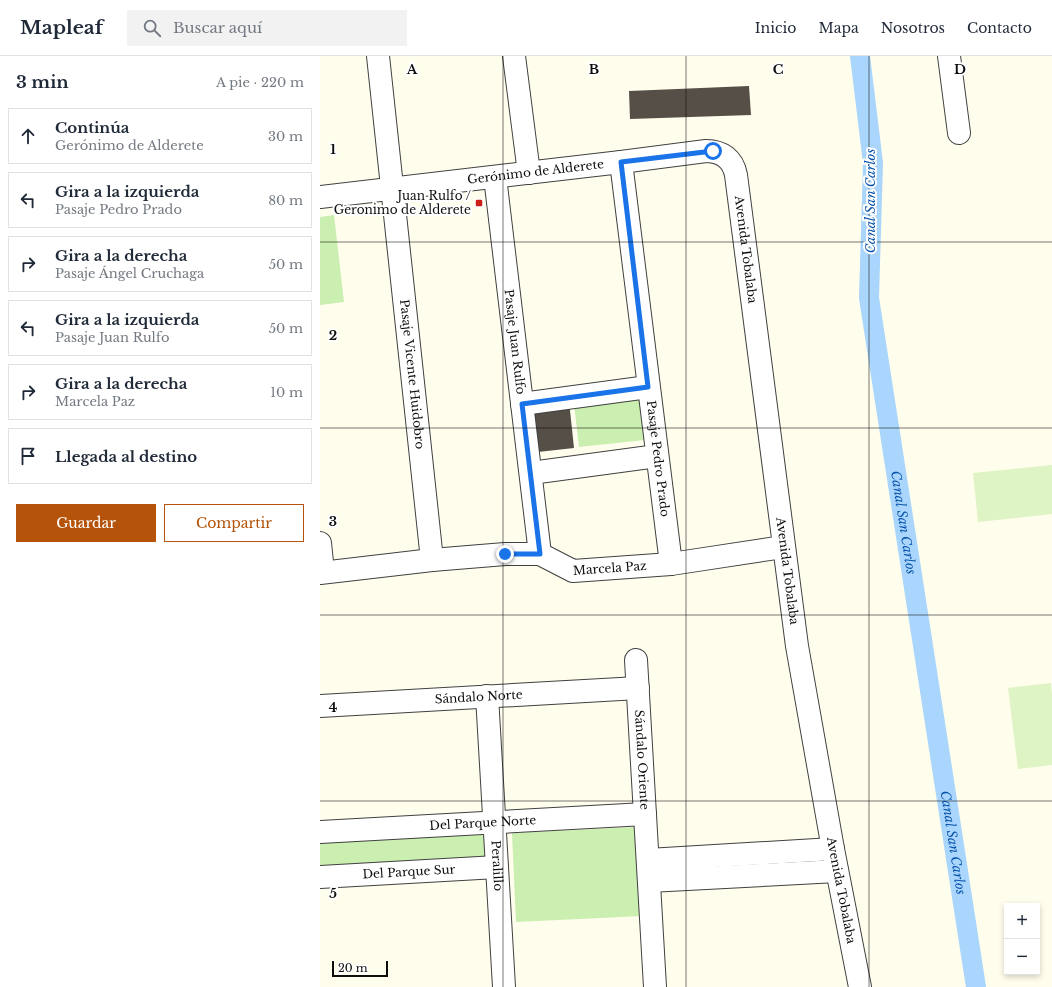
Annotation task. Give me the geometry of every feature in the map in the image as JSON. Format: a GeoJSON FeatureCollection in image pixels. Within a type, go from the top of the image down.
{"type":"FeatureCollection","features":[{"type":"Feature","properties":{"kind":"street","name":"Pasaje Vicente Huidobro"},"geometry":{"type":"LineString","coordinates":[[378,56],[432,560]]}},
{"type":"Feature","properties":{"kind":"street"},"geometry":{"type":"LineString","coordinates":[[514,56],[529,173]]}},
{"type":"Feature","properties":{"kind":"street"},"geometry":{"type":"LineString","coordinates":[[949,56],[959,133]]}},
{"type":"Feature","properties":{"kind":"street","name":"Gerónimo de Alderete"},"geometry":{"type":"LineString","coordinates":[[320,197],[706,151],[720,152],[726,156]]}},
{"type":"Feature","properties":{"kind":"street","name":"Avenida Tobalaba"},"geometry":{"type":"LineString","coordinates":[[726,156],[735,168],[797,646],[837,871],[860,987]]}},
{"type":"Feature","properties":{"kind":"street","name":"Pasaje Pedro Prado"},"geometry":{"type":"LineString","coordinates":[[621,162],[670,564]]}},
{"type":"Feature","properties":{"kind":"street","name":"Pasaje Juan Rulfo"},"geometry":{"type":"LineString","coordinates":[[496,176],[540,554]]}},
{"type":"Feature","properties":{"kind":"street"},"geometry":{"type":"LineString","coordinates":[[522,404],[648,387]]}},
{"type":"Feature","properties":{"kind":"street"},"geometry":{"type":"LineString","coordinates":[[531,473],[657,456]]}},
{"type":"Feature","properties":{"kind":"street"},"geometry":{"type":"LineString","coordinates":[[320,543],[322,573]]}},
{"type":"Feature","properties":{"kind":"street","name":"Marcela Paz"},"geometry":{"type":"LineString","coordinates":[[322,573],[432,560],[505,554],[540,554],[573,571],[670,564],[783,547]]}},
{"type":"Feature","properties":{"kind":"street","name":"Sándalo Oriente"},"geometry":{"type":"LineString","coordinates":[[636,660],[655,987]]}},
{"type":"Feature","properties":{"kind":"street","name":"Sándalo Norte"},"geometry":{"type":"LineString","coordinates":[[320,706],[638,688]]}},
{"type":"Feature","properties":{"kind":"street","name":"Peralillo"},"geometry":{"type":"LineString","coordinates":[[487,696],[504,987]]}},
{"type":"Feature","properties":{"kind":"street","name":"Del Parque Norte"},"geometry":{"type":"LineString","coordinates":[[320,832],[645,814]]}},
{"type":"Feature","properties":{"kind":"street"},"geometry":{"type":"LineString","coordinates":[[648,860],[833,849]]}},
{"type":"Feature","properties":{"kind":"street","name":"Del Parque Sur"},"geometry":{"type":"LineString","coordinates":[[320,877],[497,867]]}},
{"type":"Feature","properties":{"kind":"street"},"geometry":{"type":"LineString","coordinates":[[649,881],[837,871]]}},
{"type":"Feature","properties":{"kind":"green space"},"geometry":{"type":"Polygon","coordinates":[[[334,215],[344,302],[320,305],[320,217],[334,215]]]}},
{"type":"Feature","properties":{"kind":"green space"},"geometry":{"type":"Polygon","coordinates":[[[640,396],[645,440],[579,447],[574,404],[640,396]]]}},
{"type":"Feature","properties":{"kind":"green space"},"geometry":{"type":"Polygon","coordinates":[[[1052,465],[1052,514],[978,522],[973,473],[1052,465]]]}},
{"type":"Feature","properties":{"kind":"green space"},"geometry":{"type":"Polygon","coordinates":[[[1051,683],[1052,765],[1018,769],[1008,688],[1051,683]]]}},
{"type":"Feature","properties":{"kind":"green space"},"geometry":{"type":"Polygon","coordinates":[[[638,827],[642,916],[516,922],[512,833],[638,827]]]}},
{"type":"Feature","properties":{"kind":"green space"},"geometry":{"type":"Polygon","coordinates":[[[490,829],[492,864],[320,873],[320,837],[490,829]]]}},
{"type":"Feature","properties":{"kind":"building"},"geometry":{"type":"Polygon","coordinates":[[[749,86],[751,115],[630,119],[629,91],[749,86]]]}},
{"type":"Feature","properties":{"kind":"building"},"geometry":{"type":"Polygon","coordinates":[[[569,401],[574,448],[538,452],[532,406],[569,401]]]}},
{"type":"Feature","properties":{"kind":"waterway","name":"Canal San Carlos"},"geometry":{"type":"LineString","coordinates":[[860,56],[873,163],[869,298],[976,987]]}},
{"type":"Feature","properties":{"kind":"place","name":"Juan Rulfo / Geronimo de Alderete"},"geometry":{"type":"Point","coordinates":[479,203]}},
{"type":"Feature","properties":{"kind":"route"},"geometry":{"type":"LineString","coordinates":[[505,554],[540,554],[522,404],[648,387],[621,162],[713,151]]}}]}
